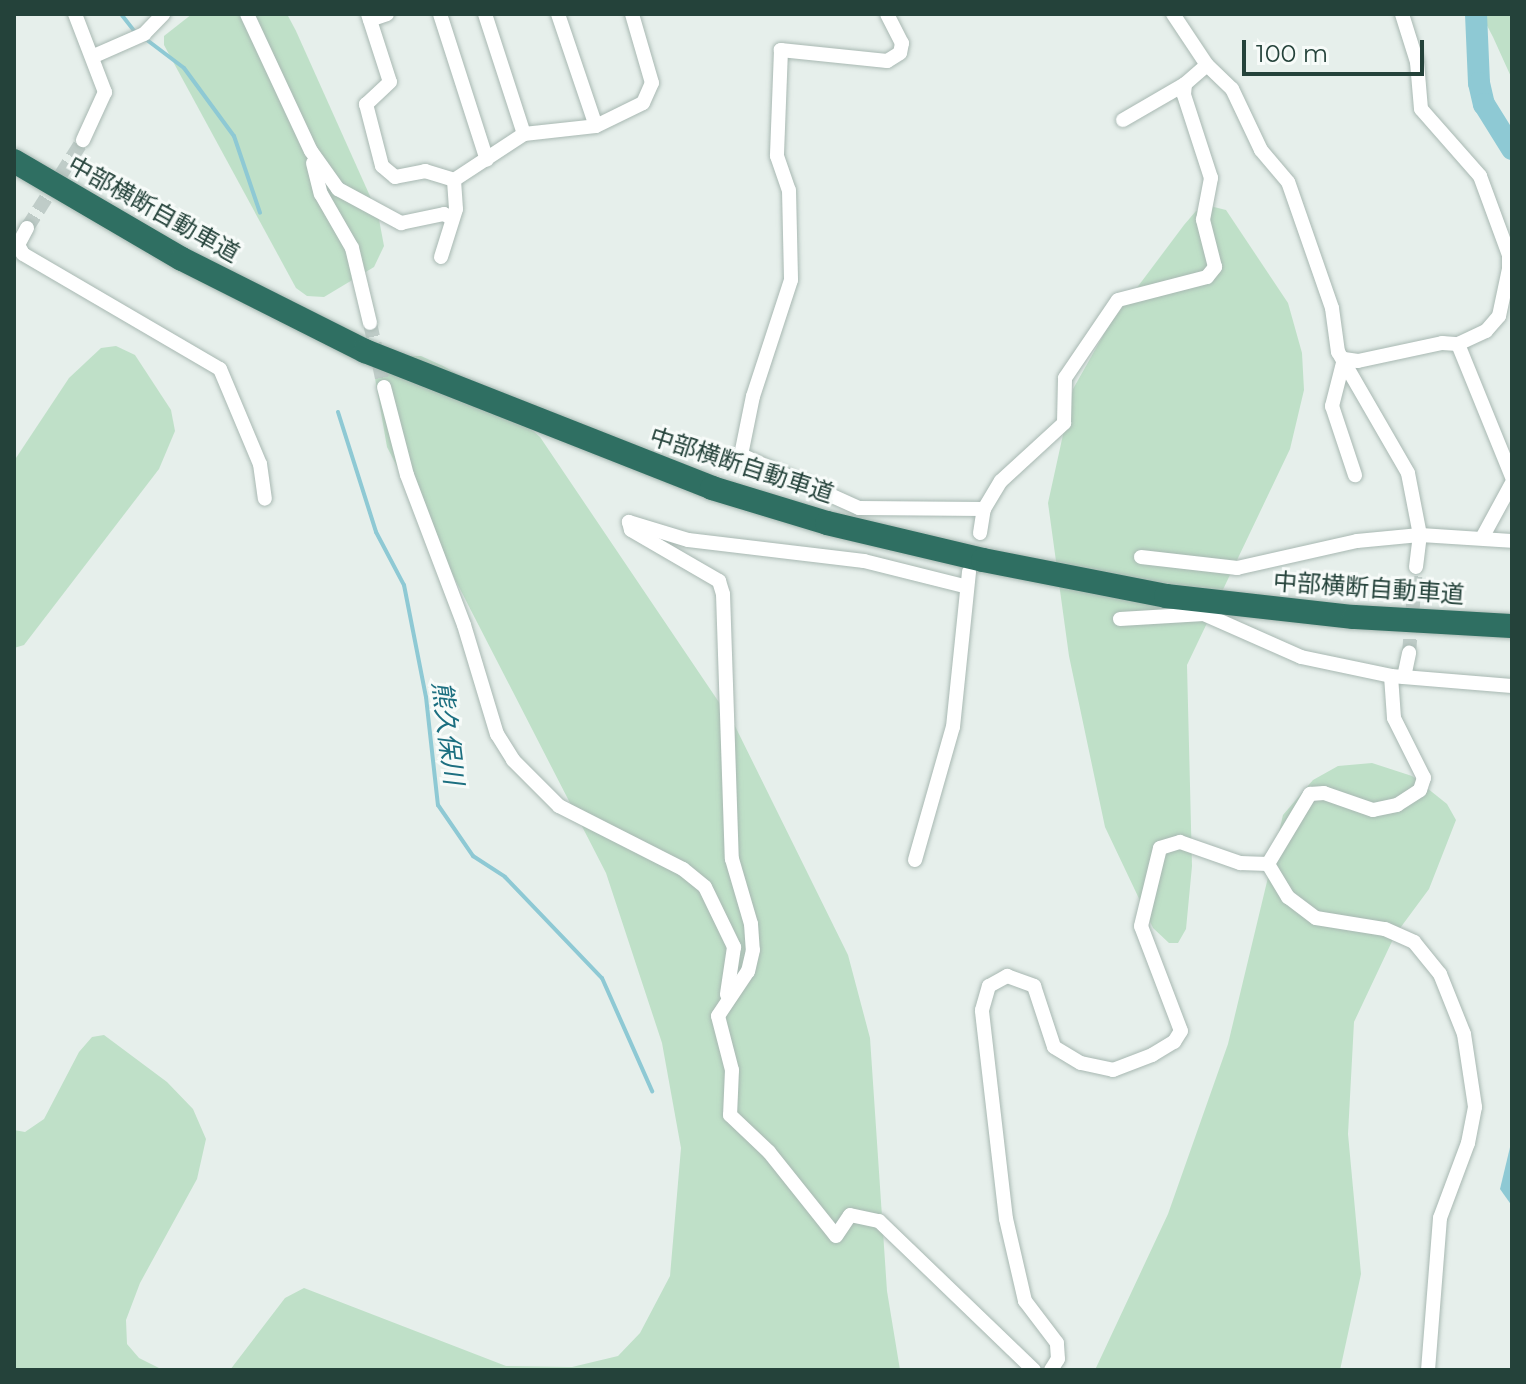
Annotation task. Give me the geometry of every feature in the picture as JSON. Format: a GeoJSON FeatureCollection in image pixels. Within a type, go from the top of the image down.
{"type":"FeatureCollection","features":[{"type":"Feature","properties":{"kind":"highway","name":"中部横断自動車道"},"geometry":{"type":"LineString","coordinates":[[14,161],[182,259],[365,351],[712,488],[983,560],[1166,596],[1354,617],[1512,626]]}},
{"type":"Feature","properties":{"kind":"street"},"geometry":{"type":"LineString","coordinates":[[75,14],[94,56],[105,100],[83,140]]}},
{"type":"Feature","properties":{"kind":"street"},"geometry":{"type":"LineString","coordinates":[[94,56],[144,34],[163,14]]}},
{"type":"Feature","properties":{"kind":"street"},"geometry":{"type":"LineString","coordinates":[[247,14],[311,151],[338,189],[382,217],[401,223],[444,214],[451,218]]}},
{"type":"Feature","properties":{"kind":"street"},"geometry":{"type":"LineString","coordinates":[[387,14],[369,17],[390,82],[366,104],[382,166],[395,177],[425,171],[454,180],[524,134],[596,126],[625,114],[650,93],[632,14]]}},
{"type":"Feature","properties":{"kind":"street"},"geometry":{"type":"LineString","coordinates":[[440,14],[487,160]]}},
{"type":"Feature","properties":{"kind":"street"},"geometry":{"type":"LineString","coordinates":[[485,14],[524,134]]}},
{"type":"Feature","properties":{"kind":"street"},"geometry":{"type":"LineString","coordinates":[[558,14],[596,126]]}},
{"type":"Feature","properties":{"kind":"street"},"geometry":{"type":"LineString","coordinates":[[887,14],[902,49],[887,61],[781,50],[777,156],[789,190],[791,280],[753,396],[741,455],[859,508],[984,509]]}},
{"type":"Feature","properties":{"kind":"street"},"geometry":{"type":"LineString","coordinates":[[1173,14],[1207,65],[1232,89],[1261,150],[1288,182],[1344,359],[1408,473],[1420,535],[1416,567]]}},
{"type":"Feature","properties":{"kind":"street"},"geometry":{"type":"LineString","coordinates":[[1344,359],[1358,361],[1442,343],[1458,344],[1494,325],[1509,255],[1473,164],[1421,109],[1417,62],[1402,14]]}},
{"type":"Feature","properties":{"kind":"street"},"geometry":{"type":"LineString","coordinates":[[1123,120],[1185,84],[1207,65]]}},
{"type":"Feature","properties":{"kind":"street"},"geometry":{"type":"LineString","coordinates":[[980,533],[984,509],[1001,481],[1064,423],[1065,378],[1118,300],[1207,277],[1215,267],[1203,220],[1211,178],[1185,109],[1185,84]]}},
{"type":"Feature","properties":{"kind":"street"},"geometry":{"type":"LineString","coordinates":[[311,151],[321,194],[352,248],[370,323]]}},
{"type":"Feature","properties":{"kind":"street"},"geometry":{"type":"LineString","coordinates":[[441,257],[456,209],[454,180]]}},
{"type":"Feature","properties":{"kind":"street"},"geometry":{"type":"LineString","coordinates":[[27,228],[18,245],[23,254],[220,369],[260,464],[265,499]]}},
{"type":"Feature","properties":{"kind":"street"},"geometry":{"type":"LineString","coordinates":[[1458,344],[1512,480],[1482,538]]}},
{"type":"Feature","properties":{"kind":"street"},"geometry":{"type":"LineString","coordinates":[[1344,359],[1332,406],[1355,475]]}},
{"type":"Feature","properties":{"kind":"street"},"geometry":{"type":"LineString","coordinates":[[384,387],[407,475],[464,625],[497,734],[513,760],[559,806],[683,869],[705,887],[734,947],[730,987],[721,1005],[719,1030],[732,1070],[728,1103],[737,1126],[769,1152],[836,1236],[850,1215],[879,1221],[1034,1370]]}},
{"type":"Feature","properties":{"kind":"street"},"geometry":{"type":"LineString","coordinates":[[721,1005],[748,971],[753,950],[751,924],[732,859],[723,594],[719,581],[631,530],[629,522],[688,540],[864,561],[966,579],[953,727],[915,860]]}},
{"type":"Feature","properties":{"kind":"street"},"geometry":{"type":"LineString","coordinates":[[1141,557],[1237,568],[1357,541],[1420,535],[1512,541]]}},
{"type":"Feature","properties":{"kind":"street"},"geometry":{"type":"LineString","coordinates":[[1120,619],[1204,614],[1301,657],[1398,676],[1512,686]]}},
{"type":"Feature","properties":{"kind":"street"},"geometry":{"type":"LineString","coordinates":[[1268,864],[1310,794],[1324,793],[1380,810],[1420,790],[1424,778],[1394,718],[1398,676],[1409,653]]}},
{"type":"Feature","properties":{"kind":"street"},"geometry":{"type":"LineString","coordinates":[[1051,1370],[1059,1351],[1025,1301],[1006,1219],[982,1010],[985,993],[1000,977],[1026,981],[1038,992],[1056,1050],[1093,1066],[1113,1070],[1133,1065],[1174,1042],[1181,1031],[1141,926],[1160,848],[1180,842],[1240,863],[1268,864]]}},
{"type":"Feature","properties":{"kind":"street"},"geometry":{"type":"LineString","coordinates":[[1268,864],[1288,897],[1316,918],[1385,929],[1414,942],[1440,974],[1464,1034],[1475,1107],[1468,1143],[1440,1218],[1426,1346],[1428,1370]]}},
{"type":"Feature","properties":{"kind":"green space"},"geometry":{"type":"Polygon","coordinates":[[[192,14],[287,14],[296,31],[378,214],[384,246],[374,267],[324,297],[307,296],[296,288],[164,45],[164,36],[192,14]]]}},
{"type":"Feature","properties":{"kind":"green space"},"geometry":{"type":"Polygon","coordinates":[[[1481,14],[1512,14],[1512,79],[1493,37],[1481,14]]]}},
{"type":"Feature","properties":{"kind":"green space"},"geometry":{"type":"Polygon","coordinates":[[[1210,206],[1226,210],[1288,303],[1302,353],[1304,390],[1290,449],[1187,665],[1192,866],[1186,929],[1178,943],[1169,943],[1153,928],[1105,827],[1069,656],[1048,503],[1073,389],[1109,325],[1184,225],[1196,211],[1210,206]]]}},
{"type":"Feature","properties":{"kind":"green space"},"geometry":{"type":"Polygon","coordinates":[[[116,346],[135,355],[171,410],[175,431],[159,469],[24,645],[14,648],[14,461],[69,378],[101,348],[116,346]]]}},
{"type":"Feature","properties":{"kind":"green space"},"geometry":{"type":"Polygon","coordinates":[[[395,356],[421,356],[488,391],[540,437],[735,726],[848,955],[870,1038],[887,1291],[900,1370],[230,1370],[285,1298],[304,1288],[506,1366],[572,1367],[618,1356],[640,1333],[670,1276],[681,1148],[662,1043],[606,873],[387,447],[375,378],[385,360],[395,356]]]}},
{"type":"Feature","properties":{"kind":"green space"},"geometry":{"type":"Polygon","coordinates":[[[1372,763],[1412,776],[1447,804],[1456,820],[1429,889],[1395,935],[1354,1022],[1348,1134],[1361,1274],[1340,1370],[1095,1370],[1168,1214],[1228,1044],[1283,815],[1313,780],[1338,766],[1372,763]]]}},
{"type":"Feature","properties":{"kind":"green space"},"geometry":{"type":"Polygon","coordinates":[[[104,1035],[167,1082],[193,1109],[206,1139],[197,1179],[140,1283],[126,1320],[127,1344],[139,1358],[163,1370],[14,1370],[14,1130],[25,1132],[44,1119],[79,1052],[92,1037],[104,1035]]]}},
{"type":"Feature","properties":{"kind":"water"},"geometry":{"type":"Polygon","coordinates":[[[1512,1139],[1512,1206],[1500,1189],[1512,1139]]]}},
{"type":"Feature","properties":{"kind":"waterway","name":"熊久保川"},"geometry":{"type":"LineString","coordinates":[[121,14],[135,32]]}},
{"type":"Feature","properties":{"kind":"waterway"},"geometry":{"type":"LineString","coordinates":[[1476,14],[1479,83],[1484,104],[1512,149]]}},
{"type":"Feature","properties":{"kind":"waterway","name":"熊久保川"},"geometry":{"type":"LineString","coordinates":[[143,37],[184,68],[234,136],[260,213]]}},
{"type":"Feature","properties":{"kind":"waterway","name":"熊久保川"},"geometry":{"type":"LineString","coordinates":[[338,412],[376,532],[404,585],[426,697],[438,805],[473,856],[505,877],[602,978],[652,1091]]}},
{"type":"Feature","properties":{"kind":"tunnel"},"geometry":{"type":"LineString","coordinates":[[27,228],[83,140]]}},
{"type":"Feature","properties":{"kind":"tunnel"},"geometry":{"type":"LineString","coordinates":[[370,323],[384,387]]}},
{"type":"Feature","properties":{"kind":"tunnel"},"geometry":{"type":"LineString","coordinates":[[1409,653],[1416,567]]}}]}
